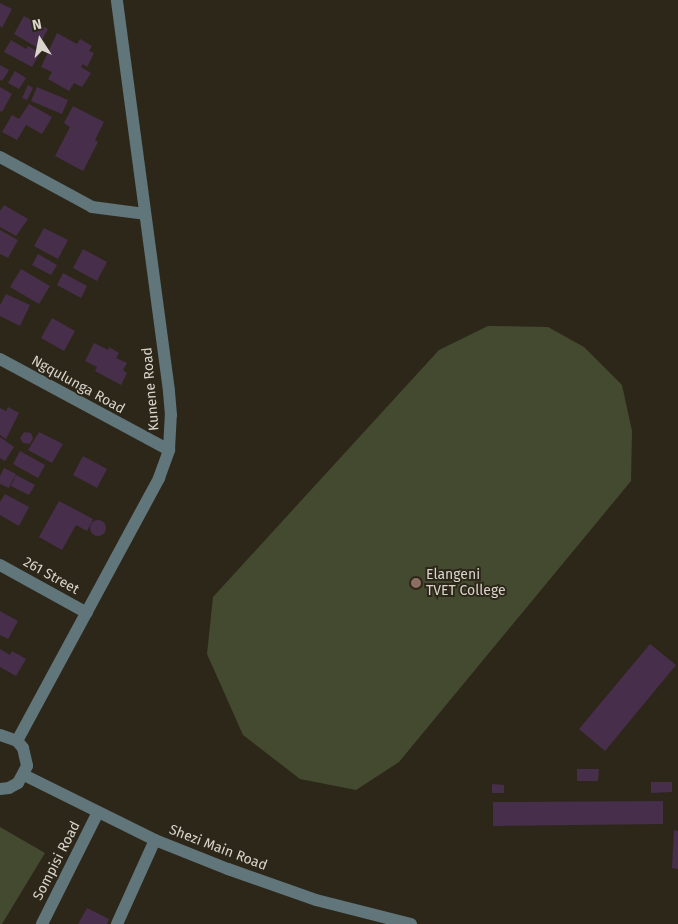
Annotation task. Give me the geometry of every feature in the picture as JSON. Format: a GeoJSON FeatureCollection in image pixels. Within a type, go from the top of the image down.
{"type":"FeatureCollection","features":[{"type":"Feature","properties":{"kind":"street","name":"Kunene Road"},"geometry":{"type":"LineString","coordinates":[[17,741],[159,478],[169,450],[171,415],[169,391],[117,0]]}},
{"type":"Feature","properties":{"kind":"street"},"geometry":{"type":"LineString","coordinates":[[0,157],[92,207],[145,214]]}},
{"type":"Feature","properties":{"kind":"street","name":"Ngqulunga Road"},"geometry":{"type":"LineString","coordinates":[[0,359],[169,450]]}},
{"type":"Feature","properties":{"kind":"street","name":"261 Street"},"geometry":{"type":"LineString","coordinates":[[0,565],[87,613]]}},
{"type":"Feature","properties":{"kind":"street"},"geometry":{"type":"LineString","coordinates":[[0,735],[17,741],[26,757],[27,766],[24,775],[10,788],[0,790]]}},
{"type":"Feature","properties":{"kind":"street","name":"Shezi Main Road"},"geometry":{"type":"LineString","coordinates":[[24,775],[155,840],[228,869],[316,900],[411,924]]}},
{"type":"Feature","properties":{"kind":"street","name":"Sompisi Road"},"geometry":{"type":"LineString","coordinates":[[42,924],[98,812]]}},
{"type":"Feature","properties":{"kind":"street"},"geometry":{"type":"LineString","coordinates":[[116,924],[155,840]]}},
{"type":"Feature","properties":{"kind":"green space"},"geometry":{"type":"Polygon","coordinates":[[[488,326],[548,327],[584,347],[622,385],[632,431],[631,481],[399,762],[356,790],[300,779],[243,735],[207,654],[213,597],[439,350],[488,326]]]}},
{"type":"Feature","properties":{"kind":"green space"},"geometry":{"type":"Polygon","coordinates":[[[0,827],[45,853],[2,924],[0,924],[0,827]]]}},
{"type":"Feature","properties":{"kind":"building"},"geometry":{"type":"Polygon","coordinates":[[[0,3],[12,9],[2,28],[0,26],[0,3]]]}},
{"type":"Feature","properties":{"kind":"building"},"geometry":{"type":"Polygon","coordinates":[[[24,16],[48,29],[38,48],[14,34],[24,16]]]}},
{"type":"Feature","properties":{"kind":"building"},"geometry":{"type":"Polygon","coordinates":[[[57,33],[77,44],[80,39],[92,46],[89,51],[94,53],[87,67],[83,64],[81,67],[91,73],[82,87],[74,83],[69,91],[48,79],[52,72],[41,67],[57,33]]]}},
{"type":"Feature","properties":{"kind":"building"},"geometry":{"type":"Polygon","coordinates":[[[11,40],[26,49],[28,46],[40,53],[32,67],[4,52],[11,40]]]}},
{"type":"Feature","properties":{"kind":"building"},"geometry":{"type":"Polygon","coordinates":[[[0,65],[9,70],[2,81],[0,80],[0,65]]]}},
{"type":"Feature","properties":{"kind":"building"},"geometry":{"type":"Polygon","coordinates":[[[15,71],[26,78],[19,89],[8,83],[15,71]]]}},
{"type":"Feature","properties":{"kind":"building"},"geometry":{"type":"Polygon","coordinates":[[[28,85],[33,88],[27,100],[22,98],[28,85]]]}},
{"type":"Feature","properties":{"kind":"building"},"geometry":{"type":"Polygon","coordinates":[[[0,87],[12,94],[2,112],[0,111],[0,87]]]}},
{"type":"Feature","properties":{"kind":"building"},"geometry":{"type":"Polygon","coordinates":[[[37,87],[68,100],[62,114],[31,101],[37,87]]]}},
{"type":"Feature","properties":{"kind":"building"},"geometry":{"type":"Polygon","coordinates":[[[29,104],[52,117],[42,134],[26,125],[17,140],[2,132],[12,115],[19,119],[29,104]]]}},
{"type":"Feature","properties":{"kind":"building"},"geometry":{"type":"Polygon","coordinates":[[[73,106],[104,122],[95,140],[98,142],[83,171],[55,156],[70,127],[64,123],[73,106]]]}},
{"type":"Feature","properties":{"kind":"building"},"geometry":{"type":"Polygon","coordinates":[[[4,205],[28,219],[16,236],[0,227],[0,211],[4,205]]]}},
{"type":"Feature","properties":{"kind":"building"},"geometry":{"type":"Polygon","coordinates":[[[44,228],[68,240],[58,259],[34,246],[44,228]]]}},
{"type":"Feature","properties":{"kind":"building"},"geometry":{"type":"Polygon","coordinates":[[[0,230],[18,240],[8,258],[0,254],[0,230]]]}},
{"type":"Feature","properties":{"kind":"building"},"geometry":{"type":"Polygon","coordinates":[[[83,249],[107,262],[97,281],[73,268],[83,249]]]}},
{"type":"Feature","properties":{"kind":"building"},"geometry":{"type":"Polygon","coordinates":[[[38,254],[57,265],[51,275],[32,265],[38,254]]]}},
{"type":"Feature","properties":{"kind":"building"},"geometry":{"type":"Polygon","coordinates":[[[21,269],[50,286],[39,304],[10,287],[21,269]]]}},
{"type":"Feature","properties":{"kind":"building"},"geometry":{"type":"Polygon","coordinates":[[[63,273],[87,286],[81,298],[57,285],[63,273]]]}},
{"type":"Feature","properties":{"kind":"building"},"geometry":{"type":"Polygon","coordinates":[[[6,294],[30,305],[20,326],[0,316],[0,305],[6,294]]]}},
{"type":"Feature","properties":{"kind":"building"},"geometry":{"type":"Polygon","coordinates":[[[52,318],[75,331],[64,351],[41,338],[52,318]]]}},
{"type":"Feature","properties":{"kind":"building"},"geometry":{"type":"Polygon","coordinates":[[[94,343],[108,350],[109,347],[119,353],[116,358],[127,363],[123,370],[127,373],[121,385],[95,371],[97,367],[85,361],[94,343]]]}},
{"type":"Feature","properties":{"kind":"building"},"geometry":{"type":"Polygon","coordinates":[[[8,407],[19,413],[6,439],[0,435],[0,408],[6,411],[8,407]]]}},
{"type":"Feature","properties":{"kind":"building"},"geometry":{"type":"Polygon","coordinates":[[[24,432],[31,433],[33,438],[30,444],[23,443],[20,438],[24,432]]]}},
{"type":"Feature","properties":{"kind":"building"},"geometry":{"type":"Polygon","coordinates":[[[39,432],[63,444],[52,463],[28,450],[39,432]]]}},
{"type":"Feature","properties":{"kind":"building"},"geometry":{"type":"Polygon","coordinates":[[[0,437],[14,447],[5,461],[0,458],[0,437]]]}},
{"type":"Feature","properties":{"kind":"building"},"geometry":{"type":"Polygon","coordinates":[[[20,451],[45,465],[38,478],[13,464],[20,451]]]}},
{"type":"Feature","properties":{"kind":"building"},"geometry":{"type":"Polygon","coordinates":[[[83,456],[107,469],[97,488],[73,475],[83,456]]]}},
{"type":"Feature","properties":{"kind":"building"},"geometry":{"type":"Polygon","coordinates":[[[4,468],[16,474],[9,488],[0,484],[0,476],[4,468]]]}},
{"type":"Feature","properties":{"kind":"building"},"geometry":{"type":"Polygon","coordinates":[[[16,475],[35,485],[29,495],[11,486],[16,475]]]}},
{"type":"Feature","properties":{"kind":"building"},"geometry":{"type":"Polygon","coordinates":[[[5,494],[29,507],[19,526],[0,515],[0,502],[5,494]]]}},
{"type":"Feature","properties":{"kind":"building"},"geometry":{"type":"Polygon","coordinates":[[[59,501],[93,519],[87,531],[76,525],[62,550],[39,537],[59,501]]]}},
{"type":"Feature","properties":{"kind":"building"},"geometry":{"type":"Polygon","coordinates":[[[95,520],[101,520],[106,525],[104,534],[95,536],[90,531],[90,525],[95,520]]]}},
{"type":"Feature","properties":{"kind":"building"},"geometry":{"type":"Polygon","coordinates":[[[0,611],[18,621],[8,639],[0,635],[0,611]]]}},
{"type":"Feature","properties":{"kind":"building"},"geometry":{"type":"Polygon","coordinates":[[[650,644],[676,665],[605,751],[579,729],[650,644]]]}},
{"type":"Feature","properties":{"kind":"building"},"geometry":{"type":"Polygon","coordinates":[[[0,649],[10,655],[12,651],[26,659],[16,676],[0,667],[0,649]]]}},
{"type":"Feature","properties":{"kind":"building"},"geometry":{"type":"Polygon","coordinates":[[[577,769],[599,769],[598,781],[577,781],[577,769]]]}},
{"type":"Feature","properties":{"kind":"building"},"geometry":{"type":"Polygon","coordinates":[[[651,782],[672,782],[672,792],[651,793],[651,782]]]}},
{"type":"Feature","properties":{"kind":"building"},"geometry":{"type":"Polygon","coordinates":[[[492,784],[504,785],[504,793],[492,793],[492,784]]]}},
{"type":"Feature","properties":{"kind":"building"},"geometry":{"type":"Polygon","coordinates":[[[663,801],[663,824],[493,826],[493,802],[663,801]]]}},
{"type":"Feature","properties":{"kind":"building"},"geometry":{"type":"Polygon","coordinates":[[[674,830],[678,831],[678,869],[672,868],[674,830]]]}},
{"type":"Feature","properties":{"kind":"building"},"geometry":{"type":"Polygon","coordinates":[[[87,908],[109,919],[107,924],[78,924],[87,908]]]}},
{"type":"Feature","properties":{"kind":"place","name":"Elangeni TVET College"},"geometry":{"type":"Point","coordinates":[416,583]}}]}
